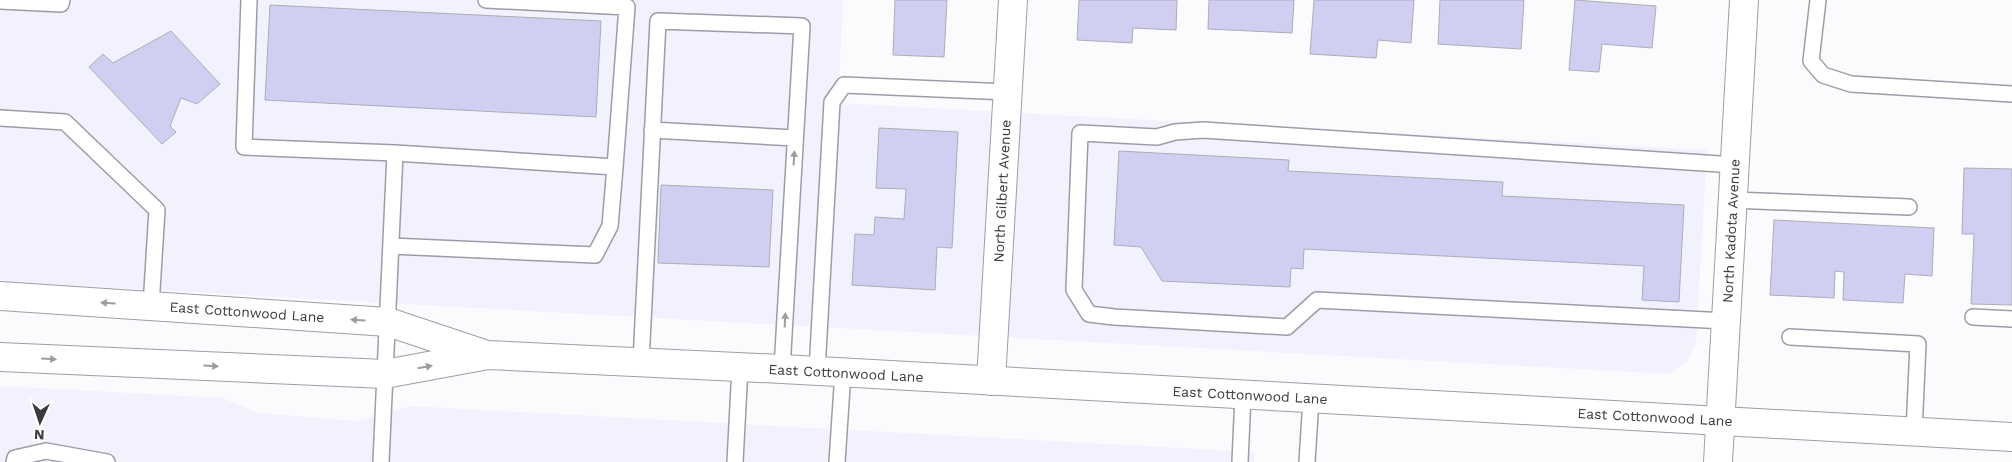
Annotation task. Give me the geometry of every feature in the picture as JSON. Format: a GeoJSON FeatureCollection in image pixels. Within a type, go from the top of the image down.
{"type":"FeatureCollection","features":[{"type":"Feature","properties":{"kind":"main road","name":"North Gilbert Avenue"},"geometry":{"type":"LineString","coordinates":[[991,381],[1013,0]]}},
{"type":"Feature","properties":{"kind":"main road","name":"North Kadota Avenue"},"geometry":{"type":"LineString","coordinates":[[1718,462],[1744,0]]}},
{"type":"Feature","properties":{"kind":"main road","name":"East Cottonwood Lane"},"geometry":{"type":"LineString","coordinates":[[0,296],[388,322],[488,355]]}},
{"type":"Feature","properties":{"kind":"main road","name":"East Cottonwood Lane"},"geometry":{"type":"LineString","coordinates":[[0,357],[385,374],[488,355],[782,369],[2012,437]]}},
{"type":"Feature","properties":{"kind":"lane"},"geometry":{"type":"LineString","coordinates":[[0,1],[62,4],[62,0]]}},
{"type":"Feature","properties":{"kind":"lane"},"geometry":{"type":"LineString","coordinates":[[249,0],[244,147],[395,153],[615,167]]}},
{"type":"Feature","properties":{"kind":"lane"},"geometry":{"type":"LineString","coordinates":[[391,246],[595,255],[610,226],[627,7],[486,0]]}},
{"type":"Feature","properties":{"kind":"lane"},"geometry":{"type":"LineString","coordinates":[[1818,0],[1811,61],[1823,74],[1851,84],[2012,94]]}},
{"type":"Feature","properties":{"kind":"lane"},"geometry":{"type":"LineString","coordinates":[[641,362],[658,21],[802,26],[782,369]]}},
{"type":"Feature","properties":{"kind":"lane"},"geometry":{"type":"LineString","coordinates":[[837,462],[830,372],[832,102],[844,86],[1008,92]]}},
{"type":"Feature","properties":{"kind":"lane"},"geometry":{"type":"LineString","coordinates":[[0,118],[65,122],[156,210],[151,306]]}},
{"type":"Feature","properties":{"kind":"lane"},"geometry":{"type":"LineString","coordinates":[[652,130],[795,138]]}},
{"type":"Feature","properties":{"kind":"lane"},"geometry":{"type":"LineString","coordinates":[[1726,321],[1316,300],[1287,327],[1089,314],[1074,290],[1080,133],[1157,137],[1175,132],[1203,130],[1735,165]]}},
{"type":"Feature","properties":{"kind":"lane"},"geometry":{"type":"LineString","coordinates":[[381,462],[395,153]]}},
{"type":"Feature","properties":{"kind":"lane"},"geometry":{"type":"LineString","coordinates":[[1733,200],[1909,207]]}},
{"type":"Feature","properties":{"kind":"lane"},"geometry":{"type":"LineString","coordinates":[[1973,317],[2012,319]]}},
{"type":"Feature","properties":{"kind":"lane"},"geometry":{"type":"LineString","coordinates":[[1790,337],[1918,344],[1914,432]]}},
{"type":"Feature","properties":{"kind":"lane"},"geometry":{"type":"LineString","coordinates":[[735,462],[740,367]]}},
{"type":"Feature","properties":{"kind":"lane"},"geometry":{"type":"LineString","coordinates":[[1240,462],[1243,395]]}},
{"type":"Feature","properties":{"kind":"lane"},"geometry":{"type":"LineString","coordinates":[[1307,462],[1311,398]]}},
{"type":"Feature","properties":{"kind":"lane"},"geometry":{"type":"LineString","coordinates":[[14,462],[15,458],[46,451],[107,462]]}},
{"type":"Feature","properties":{"kind":"shaded area"},"geometry":{"type":"Polygon","coordinates":[[[0,0],[843,0],[838,103],[1707,150],[1696,343],[1687,362],[1668,374],[6,282],[0,279],[0,0]]]}},
{"type":"Feature","properties":{"kind":"shaded area"},"geometry":{"type":"Polygon","coordinates":[[[4,386],[222,398],[259,413],[358,421],[411,406],[1255,452],[1254,462],[0,462],[0,388],[4,386]]]}},
{"type":"Feature","properties":{"kind":"building"},"geometry":{"type":"Polygon","coordinates":[[[895,0],[947,0],[944,57],[893,55],[895,0]]]}},
{"type":"Feature","properties":{"kind":"building"},"geometry":{"type":"Polygon","coordinates":[[[1079,0],[1177,0],[1176,30],[1133,28],[1132,43],[1077,40],[1079,0]]]}},
{"type":"Feature","properties":{"kind":"building"},"geometry":{"type":"Polygon","coordinates":[[[1209,0],[1294,0],[1292,33],[1208,29],[1209,0]]]}},
{"type":"Feature","properties":{"kind":"building"},"geometry":{"type":"Polygon","coordinates":[[[1314,0],[1414,0],[1411,43],[1378,40],[1376,58],[1310,54],[1314,0]]]}},
{"type":"Feature","properties":{"kind":"building"},"geometry":{"type":"Polygon","coordinates":[[[1440,0],[1524,0],[1521,49],[1438,44],[1440,0]]]}},
{"type":"Feature","properties":{"kind":"building"},"geometry":{"type":"Polygon","coordinates":[[[1575,0],[1656,6],[1652,48],[1602,44],[1599,72],[1569,70],[1575,0]]]}},
{"type":"Feature","properties":{"kind":"building"},"geometry":{"type":"Polygon","coordinates":[[[270,5],[601,21],[596,117],[265,100],[270,5]]]}},
{"type":"Feature","properties":{"kind":"building"},"geometry":{"type":"Polygon","coordinates":[[[171,31],[220,84],[197,104],[181,98],[170,126],[176,132],[162,144],[89,67],[103,54],[113,63],[171,31]]]}},
{"type":"Feature","properties":{"kind":"building"},"geometry":{"type":"Polygon","coordinates":[[[879,128],[958,132],[952,248],[937,247],[935,290],[852,285],[855,234],[874,235],[875,217],[904,219],[906,189],[876,188],[879,128]]]}},
{"type":"Feature","properties":{"kind":"building"},"geometry":{"type":"Polygon","coordinates":[[[1119,151],[1289,160],[1288,171],[1503,182],[1502,196],[1684,205],[1679,302],[1642,300],[1644,266],[1304,249],[1303,269],[1291,268],[1290,287],[1162,281],[1141,247],[1114,245],[1119,151]]]}},
{"type":"Feature","properties":{"kind":"building"},"geometry":{"type":"Polygon","coordinates":[[[1964,168],[2012,169],[2012,305],[1971,304],[1974,234],[1962,234],[1964,168]]]}},
{"type":"Feature","properties":{"kind":"building"},"geometry":{"type":"Polygon","coordinates":[[[661,185],[773,190],[769,267],[658,263],[661,185]]]}},
{"type":"Feature","properties":{"kind":"building"},"geometry":{"type":"Polygon","coordinates":[[[1774,220],[1934,228],[1932,276],[1905,274],[1903,303],[1843,300],[1844,272],[1835,271],[1834,298],[1770,295],[1774,220]]]}}]}
